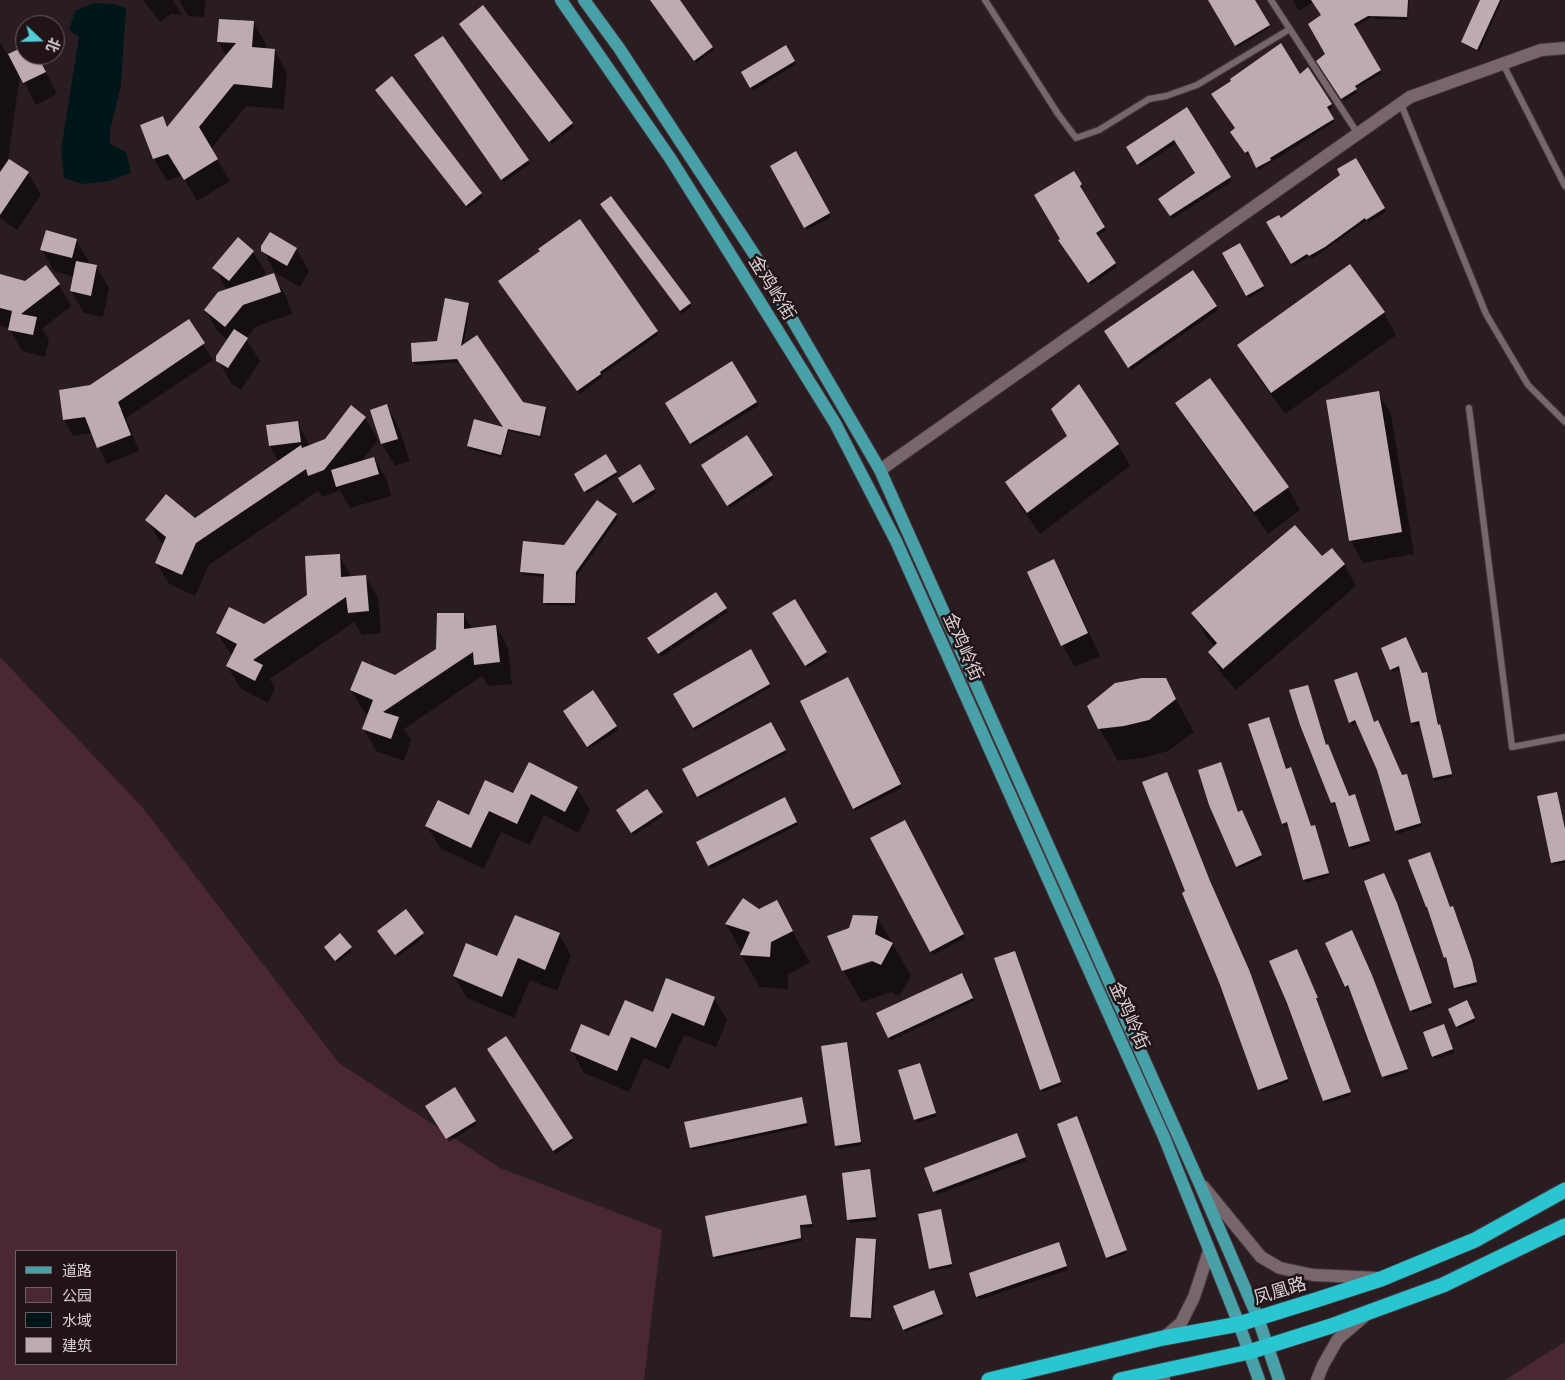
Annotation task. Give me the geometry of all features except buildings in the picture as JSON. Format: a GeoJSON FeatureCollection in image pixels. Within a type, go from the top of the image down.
{"type":"FeatureCollection","features":[{"type":"Feature","properties":{"kind":"highway","name":"凤凰路"},"geometry":{"type":"LineString","coordinates":[[989,1380],[1163,1338],[1239,1324],[1380,1278],[1475,1240],[1565,1190]]}},
{"type":"Feature","properties":{"kind":"highway"},"geometry":{"type":"LineString","coordinates":[[1120,1380],[1248,1352],[1369,1312],[1443,1285],[1565,1226]]}},
{"type":"Feature","properties":{"kind":"main road","name":"金鸡岭街"},"geometry":{"type":"LineString","coordinates":[[561,0],[670,158],[732,256],[835,423],[892,532],[1164,1137],[1239,1324],[1259,1380]]}},
{"type":"Feature","properties":{"kind":"main road","name":"金鸡岭街"},"geometry":{"type":"LineString","coordinates":[[584,0],[619,48],[754,254],[880,470],[1198,1180],[1258,1318],[1279,1380]]}},
{"type":"Feature","properties":{"kind":"street"},"geometry":{"type":"LineString","coordinates":[[880,470],[1410,97],[1541,50],[1565,48]]}},
{"type":"Feature","properties":{"kind":"street"},"geometry":{"type":"LineString","coordinates":[[1198,1180],[1261,1257],[1280,1268],[1313,1275],[1380,1278]]}},
{"type":"Feature","properties":{"kind":"street"},"geometry":{"type":"LineString","coordinates":[[1163,1338],[1181,1323],[1194,1297],[1209,1251]]}},
{"type":"Feature","properties":{"kind":"street"},"geometry":{"type":"LineString","coordinates":[[1317,1380],[1338,1339],[1369,1312]]}},
{"type":"Feature","properties":{"kind":"street"},"geometry":{"type":"LineString","coordinates":[[1141,1375],[1164,1380]]}},
{"type":"Feature","properties":{"kind":"lane"},"geometry":{"type":"LineString","coordinates":[[985,0],[1058,114],[1076,138],[1099,130],[1149,99],[1166,96],[1197,85],[1290,29]]}},
{"type":"Feature","properties":{"kind":"lane"},"geometry":{"type":"LineString","coordinates":[[1271,0],[1358,134]]}},
{"type":"Feature","properties":{"kind":"lane"},"geometry":{"type":"LineString","coordinates":[[1503,64],[1565,186]]}},
{"type":"Feature","properties":{"kind":"lane"},"geometry":{"type":"LineString","coordinates":[[1400,104],[1486,314],[1528,385],[1565,422]]}},
{"type":"Feature","properties":{"kind":"lane"},"geometry":{"type":"LineString","coordinates":[[1470,408],[1512,747],[1565,737]]}},
{"type":"Feature","properties":{"kind":"green space"},"geometry":{"type":"Polygon","coordinates":[[[0,657],[143,808],[339,1063],[500,1168],[662,1230],[644,1380],[0,1380],[0,657]]]}},
{"type":"Feature","properties":{"kind":"green space"},"geometry":{"type":"Polygon","coordinates":[[[1565,1342],[1565,1380],[1505,1380],[1539,1358],[1565,1342]]]}},
{"type":"Feature","properties":{"kind":"water"},"geometry":{"type":"Polygon","coordinates":[[[93,3],[114,4],[126,8],[121,86],[110,131],[110,144],[126,152],[131,173],[109,181],[82,184],[64,178],[61,150],[79,37],[69,30],[75,11],[93,3]]]}}]}
